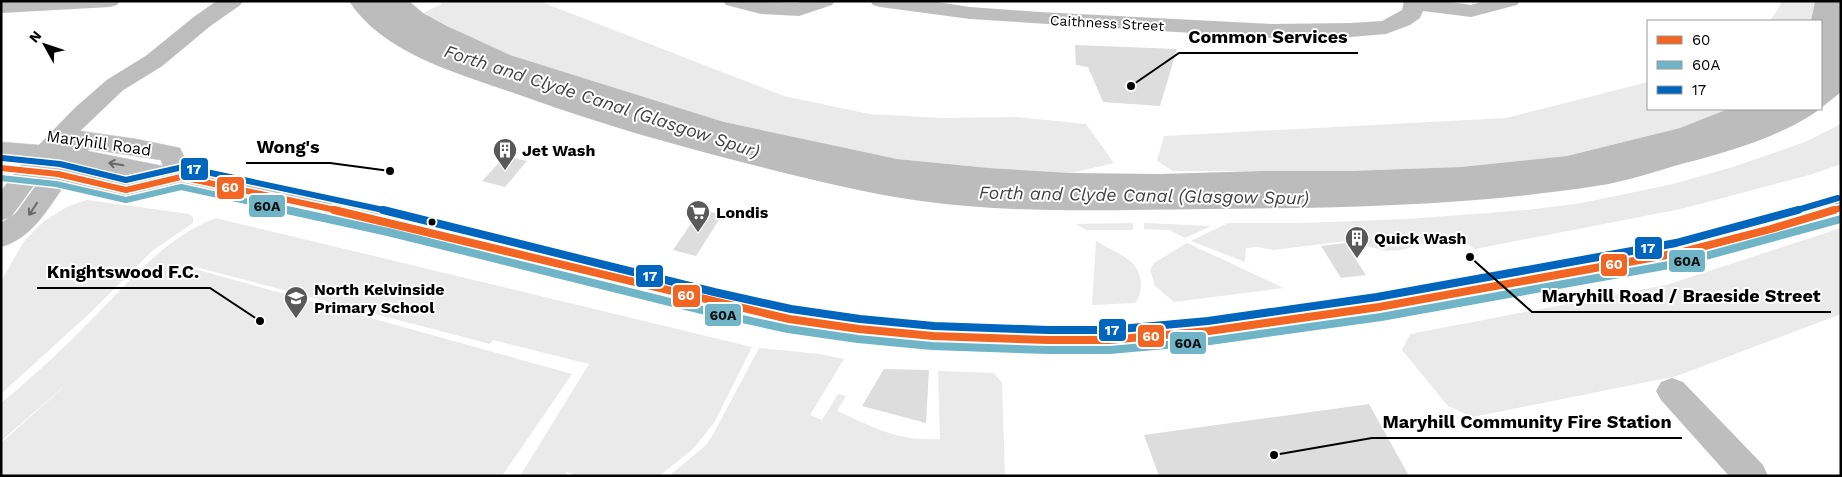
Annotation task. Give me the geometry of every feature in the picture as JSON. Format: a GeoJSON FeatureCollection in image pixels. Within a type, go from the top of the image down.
{"type":"FeatureCollection","features":[{"type":"Feature","properties":{"kind":"main road"},"geometry":{"type":"LineString","coordinates":[[1,211],[102,113],[135,85],[140,71],[215,12],[232,1]]}},
{"type":"Feature","properties":{"kind":"main road","name":"Maryhill Road"},"geometry":{"type":"LineString","coordinates":[[1,133],[58,155],[126,190],[181,177],[486,245],[643,286],[757,313],[890,332],[1048,340],[1109,340],[1209,331],[1387,306],[1678,253],[1738,238],[1841,208]]}},
{"type":"Feature","properties":{"kind":"main road"},"geometry":{"type":"LineString","coordinates":[[1,150],[58,155]]}},
{"type":"Feature","properties":{"kind":"main road","name":"Maryhill Road"},"geometry":{"type":"LineString","coordinates":[[1,168],[58,155],[171,154],[181,177]]}},
{"type":"Feature","properties":{"kind":"main road"},"geometry":{"type":"LineString","coordinates":[[1,238],[26,220],[58,155]]}},
{"type":"Feature","properties":{"kind":"street"},"geometry":{"type":"LineString","coordinates":[[1,7],[110,1]]}},
{"type":"Feature","properties":{"kind":"street"},"geometry":{"type":"LineString","coordinates":[[733,1],[761,8],[799,10],[825,1]]}},
{"type":"Feature","properties":{"kind":"street","name":"Caithness Street"},"geometry":{"type":"LineString","coordinates":[[880,1],[970,13],[1272,31],[1351,30],[1386,27],[1412,13],[1415,3],[1471,11],[1510,1]]}},
{"type":"Feature","properties":{"kind":"street"},"geometry":{"type":"LineString","coordinates":[[1672,391],[1751,476]]}},
{"type":"Feature","properties":{"kind":"shaded area"},"geometry":{"type":"Polygon","coordinates":[[[440,1],[539,1],[784,96],[869,114],[942,118],[1015,117],[1086,124],[1114,163],[1071,173],[989,168],[897,159],[724,122],[510,55],[484,45],[423,13],[442,4],[440,1]]]}},
{"type":"Feature","properties":{"kind":"shaded area"},"geometry":{"type":"Polygon","coordinates":[[[1780,1],[1815,1],[1811,20],[1771,20],[1780,6],[1780,1]]]}},
{"type":"Feature","properties":{"kind":"shaded area"},"geometry":{"type":"Polygon","coordinates":[[[1647,82],[1647,110],[1725,110],[1680,128],[1567,156],[1461,167],[1349,171],[1173,171],[1157,161],[1164,136],[1506,118],[1647,82]]]}},
{"type":"Feature","properties":{"kind":"shaded area"},"geometry":{"type":"Polygon","coordinates":[[[1841,124],[1841,164],[1813,174],[1681,209],[1475,249],[1460,239],[1439,240],[1401,250],[1387,251],[1346,241],[1273,250],[1257,247],[1246,248],[1245,262],[1191,241],[1228,223],[1302,223],[1408,219],[1527,210],[1582,203],[1673,184],[1733,167],[1805,142],[1841,124]]]}},
{"type":"Feature","properties":{"kind":"shaded area"},"geometry":{"type":"Polygon","coordinates":[[[87,200],[190,214],[193,218],[193,223],[152,251],[91,312],[1,394],[1,281],[25,240],[44,221],[67,207],[87,200]]]}},
{"type":"Feature","properties":{"kind":"shaded area","name":"North Kelvinside Primary School"},"geometry":{"type":"Polygon","coordinates":[[[216,218],[752,347],[714,423],[693,449],[659,476],[577,476],[567,472],[564,476],[520,476],[589,364],[493,340],[490,344],[196,267],[195,269],[572,374],[502,476],[1,476],[1,443],[77,375],[1,441],[1,403],[86,326],[152,259],[182,236],[216,218]]]}},
{"type":"Feature","properties":{"kind":"shaded area"},"geometry":{"type":"Polygon","coordinates":[[[1133,223],[1133,230],[1086,230],[1076,224],[1133,223]]]}},
{"type":"Feature","properties":{"kind":"shaded area"},"geometry":{"type":"Polygon","coordinates":[[[1144,223],[1211,226],[1185,238],[1169,230],[1144,229],[1144,223]]]}},
{"type":"Feature","properties":{"kind":"shaded area"},"geometry":{"type":"Polygon","coordinates":[[[1841,228],[1841,314],[1677,376],[1473,417],[1448,406],[1402,350],[1410,334],[1666,285],[1841,228]]]}},
{"type":"Feature","properties":{"kind":"shaded area"},"geometry":{"type":"Polygon","coordinates":[[[1096,241],[1126,258],[1134,265],[1141,281],[1140,293],[1135,303],[1092,305],[1096,241]]]}},
{"type":"Feature","properties":{"kind":"shaded area"},"geometry":{"type":"Polygon","coordinates":[[[1187,243],[1284,288],[1174,302],[1155,286],[1150,270],[1154,263],[1187,243]]]}},
{"type":"Feature","properties":{"kind":"shaded area"},"geometry":{"type":"Polygon","coordinates":[[[759,348],[820,354],[844,359],[810,415],[822,420],[838,394],[846,396],[837,411],[875,428],[910,438],[940,439],[938,371],[994,373],[1002,383],[1005,476],[669,476],[706,445],[759,348]]]}},
{"type":"Feature","properties":{"kind":"water","name":"Forth and Clyde Canal (Glasgow Spur)"},"geometry":{"type":"Polygon","coordinates":[[[349,1],[409,1],[423,13],[447,26],[510,55],[724,122],[897,159],[989,168],[1071,173],[1160,174],[1461,167],[1567,156],[1680,128],[1725,110],[1818,110],[1773,135],[1719,154],[1618,182],[1548,193],[1450,202],[1352,207],[1098,210],[992,208],[921,201],[834,185],[637,134],[582,117],[429,62],[384,37],[365,20],[349,1]]]}},
{"type":"Feature","properties":{"kind":"water"},"geometry":{"type":"Polygon","coordinates":[[[1815,1],[1841,1],[1841,92],[1822,107],[1822,20],[1811,20],[1815,1]]]}},
{"type":"Feature","properties":{"kind":"building"},"geometry":{"type":"Polygon","coordinates":[[[1075,45],[1177,49],[1160,106],[1103,102],[1088,67],[1076,65],[1075,45]]]}},
{"type":"Feature","properties":{"kind":"building","name":"Jet Wash"},"geometry":{"type":"Polygon","coordinates":[[[505,156],[527,161],[505,187],[482,181],[505,156]]]}},
{"type":"Feature","properties":{"kind":"building","name":"Londis"},"geometry":{"type":"Polygon","coordinates":[[[701,209],[722,215],[696,256],[673,250],[701,209]]]}},
{"type":"Feature","properties":{"kind":"building"},"geometry":{"type":"Polygon","coordinates":[[[1345,243],[1366,275],[1341,278],[1321,246],[1345,243]]]}},
{"type":"Feature","properties":{"kind":"building"},"geometry":{"type":"Polygon","coordinates":[[[884,369],[929,370],[926,423],[862,406],[884,369]]]}},
{"type":"Feature","properties":{"kind":"building"},"geometry":{"type":"Polygon","coordinates":[[[1369,404],[1409,476],[1159,476],[1144,435],[1369,404]]]}},
{"type":"Feature","properties":{"kind":"transit line","name":"17"},"geometry":{"type":"LineString","coordinates":[[2,158],[60,164],[126,180],[183,167],[392,212],[714,292],[791,309],[860,319],[934,326],[1048,330],[1109,330],[1208,321],[1377,297],[1676,243],[1838,198]]}},
{"type":"Feature","properties":{"kind":"transit line","name":"60"},"geometry":{"type":"LineString","coordinates":[[1,168],[58,174],[126,190],[181,177],[390,222],[712,302],[789,319],[859,329],[933,336],[1048,340],[1109,340],[1209,331],[1379,307],[1678,253],[1771,229],[1841,208]]}},
{"type":"Feature","properties":{"kind":"transit line","name":"60A"},"geometry":{"type":"LineString","coordinates":[[1,178],[56,184],[126,200],[181,187],[388,232],[710,312],[788,329],[858,339],[932,346],[1048,350],[1110,350],[1210,341],[1381,317],[1680,263],[1841,219]]}},
{"type":"Feature","properties":{"kind":"place","name":"Common Services"},"geometry":{"type":"Point","coordinates":[1131,86]}},
{"type":"Feature","properties":{"kind":"place","name":"Wong's"},"geometry":{"type":"Point","coordinates":[390,171]}},
{"type":"Feature","properties":{"kind":"place","name":"Jet Wash"},"geometry":{"type":"Point","coordinates":[505,171]}},
{"type":"Feature","properties":{"kind":"place","name":"Londis"},"geometry":{"type":"Point","coordinates":[698,233]}},
{"type":"Feature","properties":{"kind":"place","name":"Maryhill Road / Braeside Street"},"geometry":{"type":"Point","coordinates":[1470,257]}},
{"type":"Feature","properties":{"kind":"place","name":"Quick Wash"},"geometry":{"type":"Point","coordinates":[1357,259]}},
{"type":"Feature","properties":{"kind":"place","name":"North Kelvinside Primary School"},"geometry":{"type":"Point","coordinates":[296,319]}},
{"type":"Feature","properties":{"kind":"place","name":"Knightswood F.C."},"geometry":{"type":"Point","coordinates":[260,321]}},
{"type":"Feature","properties":{"kind":"place","name":"Maryhill Community Fire Station"},"geometry":{"type":"Point","coordinates":[1274,455]}}]}
